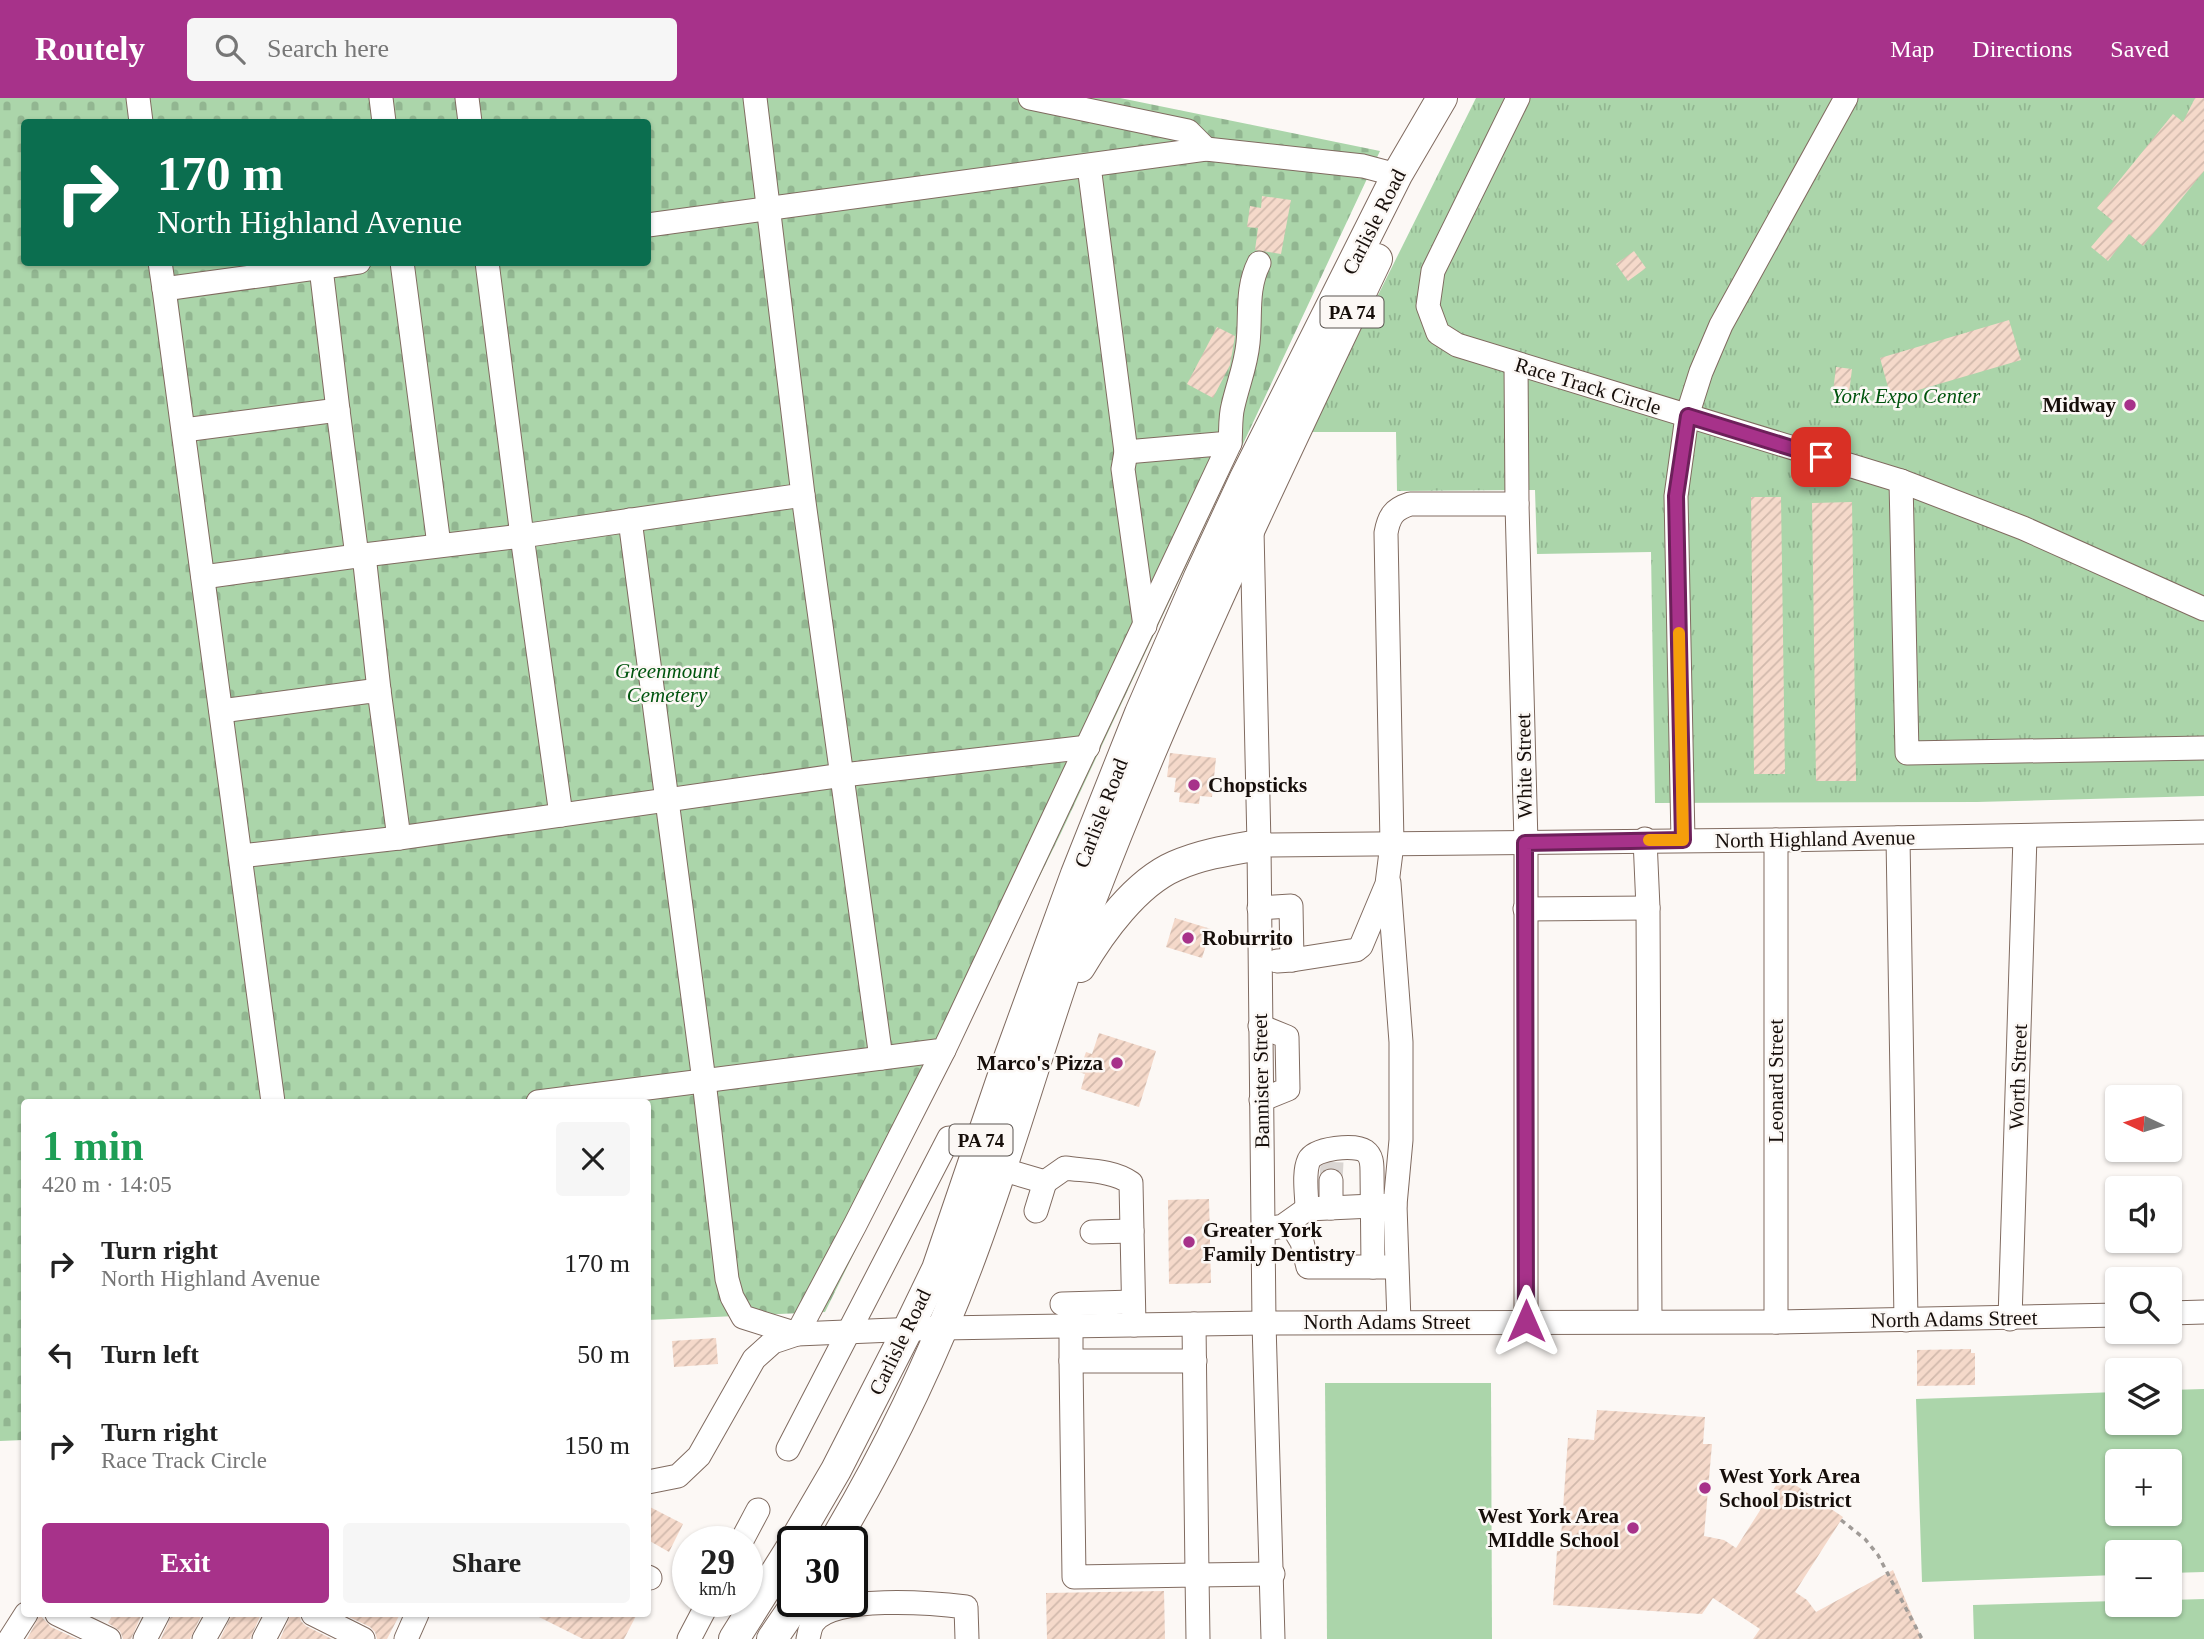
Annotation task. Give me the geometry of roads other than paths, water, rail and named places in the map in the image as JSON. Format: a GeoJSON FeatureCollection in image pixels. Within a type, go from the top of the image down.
{"type":"FeatureCollection","features":[{"type":"Feature","properties":{"kind":"main road","name":"Carlisle Road"},"geometry":{"type":"LineString","coordinates":[[804,1526],[835,1470],[937,1269],[1010,1055],[1076,874],[1140,713],[1199,577],[1397,175],[1445,98]]}},
{"type":"Feature","properties":{"kind":"main road","name":"Carlisle Road"},"geometry":{"type":"LineString","coordinates":[[843,1526],[900,1422],[975,1246],[1088,909],[1171,701],[1412,185],[1445,98]]}},
{"type":"Feature","properties":{"kind":"main road"},"geometry":{"type":"LineString","coordinates":[[1252,523],[1251,500],[1256,477],[1299,371]]}},
{"type":"Feature","properties":{"kind":"main road"},"geometry":{"type":"LineString","coordinates":[[1053,1012],[1095,941],[1123,907],[1152,880],[1173,866],[1207,855],[1259,845]]}},
{"type":"Feature","properties":{"kind":"main road","name":"Carlisle Road"},"geometry":{"type":"LineString","coordinates":[[734,1639],[777,1570]]}},
{"type":"Feature","properties":{"kind":"main road"},"geometry":{"type":"LineString","coordinates":[[772,1639],[787,1617]]}},
{"type":"Feature","properties":{"kind":"street"},"geometry":{"type":"LineString","coordinates":[[138,98],[141,119]]}},
{"type":"Feature","properties":{"kind":"street"},"geometry":{"type":"LineString","coordinates":[[381,98],[384,119]]}},
{"type":"Feature","properties":{"kind":"street"},"geometry":{"type":"LineString","coordinates":[[467,98],[470,119]]}},
{"type":"Feature","properties":{"kind":"street"},"geometry":{"type":"LineString","coordinates":[[755,98],[803,495],[881,1058]]}},
{"type":"Feature","properties":{"kind":"street"},"geometry":{"type":"LineString","coordinates":[[1030,98],[1188,131],[1206,149]]}},
{"type":"Feature","properties":{"kind":"street","name":"Race Track Circle"},"geometry":{"type":"LineString","coordinates":[[1518,98],[1433,271],[1428,306],[1438,333],[1457,345],[1516,364],[1901,481],[2023,528],[2204,609]]}},
{"type":"Feature","properties":{"kind":"street"},"geometry":{"type":"LineString","coordinates":[[1683,840],[1676,496],[1688,416],[1701,372],[1721,326],[1846,98]]}},
{"type":"Feature","properties":{"kind":"street"},"geometry":{"type":"LineString","coordinates":[[651,225],[768,211],[1206,149],[1363,166],[1397,175]]}},
{"type":"Feature","properties":{"kind":"street"},"geometry":{"type":"LineString","coordinates":[[1089,166],[1126,452],[1123,469],[1145,626]]}},
{"type":"Feature","properties":{"kind":"street"},"geometry":{"type":"LineString","coordinates":[[651,1481],[678,1476],[699,1457],[754,1359],[772,1342],[797,1334],[944,1050],[1230,443],[1232,408],[1249,341],[1252,276],[1259,263]]}},
{"type":"Feature","properties":{"kind":"street"},"geometry":{"type":"LineString","coordinates":[[161,266],[273,1099]]}},
{"type":"Feature","properties":{"kind":"street"},"geometry":{"type":"LineString","coordinates":[[164,289],[334,266]]}},
{"type":"Feature","properties":{"kind":"street"},"geometry":{"type":"LineString","coordinates":[[403,266],[439,545]]}},
{"type":"Feature","properties":{"kind":"street"},"geometry":{"type":"LineString","coordinates":[[488,266],[561,815]]}},
{"type":"Feature","properties":{"kind":"street"},"geometry":{"type":"LineString","coordinates":[[321,268],[338,410],[361,556],[399,838]]}},
{"type":"Feature","properties":{"kind":"street","name":"White Street"},"geometry":{"type":"LineString","coordinates":[[1516,364],[1525,843],[1526,1321]]}},
{"type":"Feature","properties":{"kind":"street"},"geometry":{"type":"LineString","coordinates":[[184,430],[338,410]]}},
{"type":"Feature","properties":{"kind":"street"},"geometry":{"type":"LineString","coordinates":[[1126,452],[1230,443]]}},
{"type":"Feature","properties":{"kind":"street"},"geometry":{"type":"LineString","coordinates":[[1901,481],[1907,753],[2204,748]]}},
{"type":"Feature","properties":{"kind":"street"},"geometry":{"type":"LineString","coordinates":[[203,577],[522,536],[803,495]]}},
{"type":"Feature","properties":{"kind":"street"},"geometry":{"type":"LineString","coordinates":[[1399,1322],[1395,1205],[1401,1140],[1401,1042],[1389,879],[1392,844],[1386,533],[1388,519],[1397,508],[1410,504],[1517,504]]}},
{"type":"Feature","properties":{"kind":"street"},"geometry":{"type":"LineString","coordinates":[[630,520],[704,1081],[727,1279],[732,1297],[743,1317],[797,1334]]}},
{"type":"Feature","properties":{"kind":"street","name":"Bannister Street"},"geometry":{"type":"LineString","coordinates":[[1252,523],[1259,845],[1264,1322],[1273,1639]]}},
{"type":"Feature","properties":{"kind":"street"},"geometry":{"type":"LineString","coordinates":[[221,711],[380,690]]}},
{"type":"Feature","properties":{"kind":"street"},"geometry":{"type":"LineString","coordinates":[[241,856],[399,838],[843,775],[1088,747]]}},
{"type":"Feature","properties":{"kind":"street","name":"North Highland Avenue"},"geometry":{"type":"LineString","coordinates":[[1259,845],[1525,843],[1646,839],[1776,840],[2204,832]]}},
{"type":"Feature","properties":{"kind":"street","name":"Worth Street"},"geometry":{"type":"LineString","coordinates":[[2010,1319],[2025,836]]}},
{"type":"Feature","properties":{"kind":"street"},"geometry":{"type":"LineString","coordinates":[[1898,838],[1906,1320]]}},
{"type":"Feature","properties":{"kind":"street"},"geometry":{"type":"LineString","coordinates":[[1646,839],[1650,1321]]}},
{"type":"Feature","properties":{"kind":"street","name":"Leonard Street"},"geometry":{"type":"LineString","coordinates":[[1776,840],[1776,1322]]}},
{"type":"Feature","properties":{"kind":"street"},"geometry":{"type":"LineString","coordinates":[[1259,961],[1292,960],[1356,950],[1361,946],[1389,879]]}},
{"type":"Feature","properties":{"kind":"street"},"geometry":{"type":"LineString","coordinates":[[1259,908],[1291,906],[1292,960]]}},
{"type":"Feature","properties":{"kind":"street"},"geometry":{"type":"LineString","coordinates":[[1525,909],[1648,908]]}},
{"type":"Feature","properties":{"kind":"street"},"geometry":{"type":"LineString","coordinates":[[562,1099],[944,1050]]}},
{"type":"Feature","properties":{"kind":"street"},"geometry":{"type":"LineString","coordinates":[[788,1449],[949,1138]]}},
{"type":"Feature","properties":{"kind":"street"},"geometry":{"type":"LineString","coordinates":[[1331,1208],[1332,1164],[1353,1147],[1365,1151],[1371,1159],[1373,1267]]}},
{"type":"Feature","properties":{"kind":"street"},"geometry":{"type":"LineString","coordinates":[[1332,1164],[1316,1153],[1309,1160],[1298,1215],[1308,1267],[1397,1266]]}},
{"type":"Feature","properties":{"kind":"street"},"geometry":{"type":"LineString","coordinates":[[1036,1211],[1045,1182],[1065,1168],[1124,1178],[1131,1183],[1134,1313]]}},
{"type":"Feature","properties":{"kind":"street"},"geometry":{"type":"LineString","coordinates":[[1001,1170],[1045,1182]]}},
{"type":"Feature","properties":{"kind":"street"},"geometry":{"type":"LineString","coordinates":[[1263,1230],[1283,1226],[1298,1215],[1331,1208],[1395,1205]]}},
{"type":"Feature","properties":{"kind":"street"},"geometry":{"type":"LineString","coordinates":[[1091,1232],[1132,1231]]}},
{"type":"Feature","properties":{"kind":"street"},"geometry":{"type":"LineString","coordinates":[[2182,1313],[2204,1312]]}},
{"type":"Feature","properties":{"kind":"street","name":"North Adams Street"},"geometry":{"type":"LineString","coordinates":[[797,1334],[942,1328],[1074,1315],[1134,1313],[1194,1324],[1776,1322],[2105,1315]]}},
{"type":"Feature","properties":{"kind":"street"},"geometry":{"type":"LineString","coordinates":[[1074,1315],[1071,1361],[1074,1577],[1273,1574]]}},
{"type":"Feature","properties":{"kind":"street"},"geometry":{"type":"LineString","coordinates":[[1194,1324],[1198,1639]]}},
{"type":"Feature","properties":{"kind":"street"},"geometry":{"type":"LineString","coordinates":[[1071,1361],[1195,1361]]}},
{"type":"Feature","properties":{"kind":"street"},"geometry":{"type":"LineString","coordinates":[[750,1526],[758,1510]]}},
{"type":"Feature","properties":{"kind":"street"},"geometry":{"type":"LineString","coordinates":[[808,1639],[813,1622],[831,1611],[864,1604],[926,1602],[966,1607],[967,1639]]}},
{"type":"Feature","properties":{"kind":"street"},"geometry":{"type":"LineString","coordinates":[[10,1639],[24,1617]]}},
{"type":"Feature","properties":{"kind":"street"},"geometry":{"type":"LineString","coordinates":[[66,1617],[98,1627]]}},
{"type":"Feature","properties":{"kind":"street"},"geometry":{"type":"LineString","coordinates":[[145,1639],[156,1617]]}},
{"type":"Feature","properties":{"kind":"street"},"geometry":{"type":"LineString","coordinates":[[204,1639],[216,1617]]}},
{"type":"Feature","properties":{"kind":"street"},"geometry":{"type":"LineString","coordinates":[[264,1639],[275,1617]]}},
{"type":"Feature","properties":{"kind":"street"},"geometry":{"type":"LineString","coordinates":[[406,1639],[417,1617]]}},
{"type":"Feature","properties":{"kind":"street"},"geometry":{"type":"LineString","coordinates":[[689,1639],[701,1617]]}},
{"type":"Feature","properties":{"kind":"street"},"geometry":{"type":"LineString","coordinates":[[323,1625],[363,1639]]}},
{"type":"Feature","properties":{"kind":"tunnel"},"geometry":{"type":"LineString","coordinates":[[1331,1181],[1332,1162]]}},
{"type":"Feature","properties":{"kind":"place","name":"Midway"},"geometry":{"type":"Point","coordinates":[2130,405]}},
{"type":"Feature","properties":{"kind":"place","name":"Chopsticks"},"geometry":{"type":"Point","coordinates":[1194,785]}},
{"type":"Feature","properties":{"kind":"place","name":"Roburrito"},"geometry":{"type":"Point","coordinates":[1188,938]}},
{"type":"Feature","properties":{"kind":"place","name":"Marco's Pizza"},"geometry":{"type":"Point","coordinates":[1117,1063]}},
{"type":"Feature","properties":{"kind":"place","name":"Greater York Family Dentistry"},"geometry":{"type":"Point","coordinates":[1189,1242]}},
{"type":"Feature","properties":{"kind":"place","name":"West York Area School District"},"geometry":{"type":"Point","coordinates":[1705,1488]}},
{"type":"Feature","properties":{"kind":"place","name":"West York Area MIddle School"},"geometry":{"type":"Point","coordinates":[1633,1528]}},
{"type":"Feature","properties":{"kind":"park label","name":"York Expo Center"},"geometry":{"type":"Point","coordinates":[1906,396]}},
{"type":"Feature","properties":{"kind":"park label","name":"Greenmount Cemetery"},"geometry":{"type":"Point","coordinates":[667,683]}}]}
